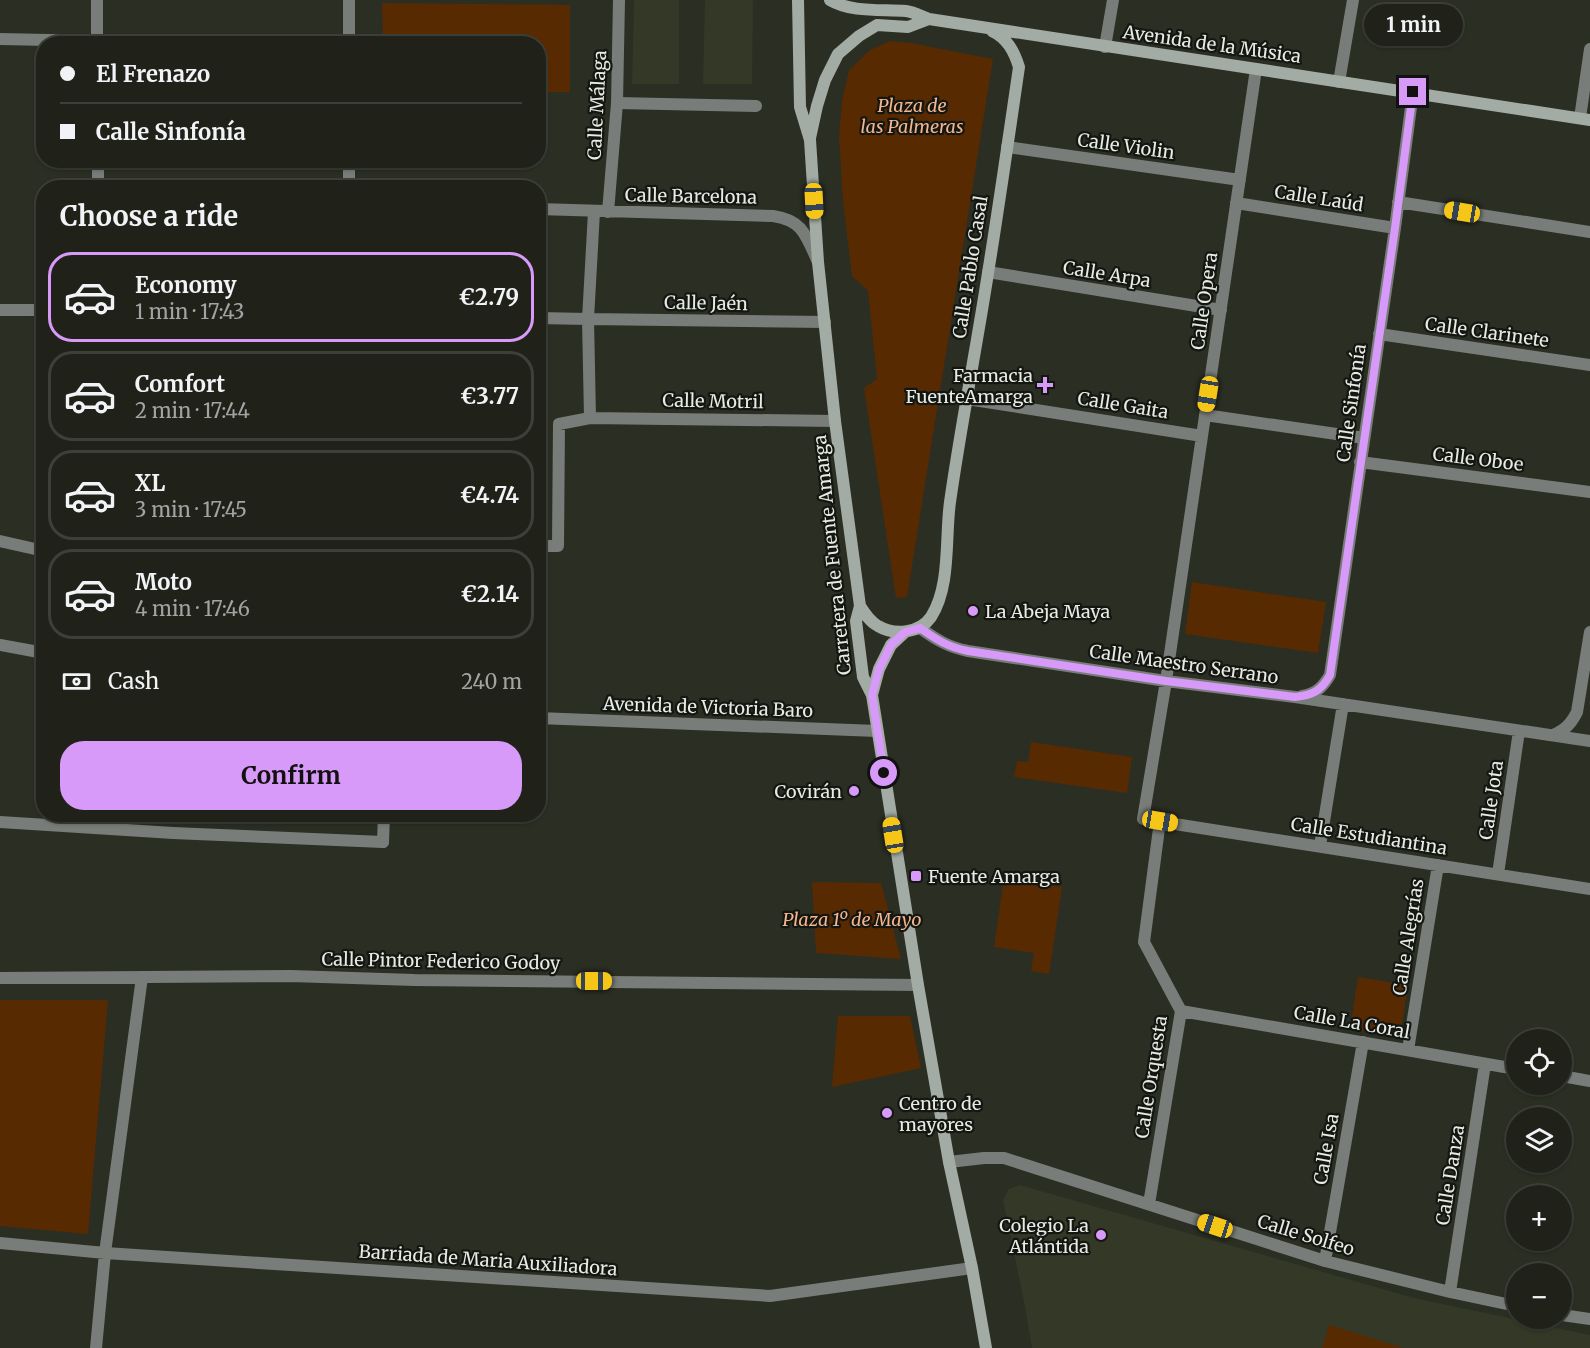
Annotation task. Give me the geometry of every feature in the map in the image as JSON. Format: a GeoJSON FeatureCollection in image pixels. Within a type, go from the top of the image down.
{"type":"FeatureCollection","features":[{"type":"Feature","properties":{"kind":"street"},"geometry":{"type":"LineString","coordinates":[[97,0],[97,36]]}},
{"type":"Feature","properties":{"kind":"street"},"geometry":{"type":"LineString","coordinates":[[349,0],[349,36]]}},
{"type":"Feature","properties":{"kind":"street","name":"Calle Málaga"},"geometry":{"type":"LineString","coordinates":[[608,212],[617,104],[619,0]]}},
{"type":"Feature","properties":{"kind":"street","name":"Carretera de Fuente Amarga"},"geometry":{"type":"LineString","coordinates":[[798,0],[800,107],[810,140],[818,262],[835,421],[860,606],[856,621],[863,677],[872,695],[918,985],[949,1162],[972,1268],[986,1348]]}},
{"type":"Feature","properties":{"kind":"street","name":"Avenida de la Música"},"geometry":{"type":"LineString","coordinates":[[830,0],[838,5],[871,10],[909,11],[928,19],[1585,119]]}},
{"type":"Feature","properties":{"kind":"street"},"geometry":{"type":"LineString","coordinates":[[1105,47],[1113,0]]}},
{"type":"Feature","properties":{"kind":"street"},"geometry":{"type":"LineString","coordinates":[[1339,82],[1353,0]]}},
{"type":"Feature","properties":{"kind":"street"},"geometry":{"type":"LineString","coordinates":[[810,140],[825,80],[838,54],[876,25],[908,27],[928,19]]}},
{"type":"Feature","properties":{"kind":"street","name":"Calle Pablo Casal"},"geometry":{"type":"LineString","coordinates":[[920,628],[930,618],[940,600],[945,569],[949,504],[988,272],[1019,67],[1015,54],[1007,43],[997,33],[985,28]]}},
{"type":"Feature","properties":{"kind":"street"},"geometry":{"type":"LineString","coordinates":[[0,39],[36,40]]}},
{"type":"Feature","properties":{"kind":"street"},"geometry":{"type":"LineString","coordinates":[[1585,119],[1590,50]]}},
{"type":"Feature","properties":{"kind":"street","name":"Calle Opera"},"geometry":{"type":"LineString","coordinates":[[1166,681],[1256,69]]}},
{"type":"Feature","properties":{"kind":"street","name":"Calle Sinfonía"},"geometry":{"type":"LineString","coordinates":[[1295,697],[1316,692],[1330,675],[1413,92]]}},
{"type":"Feature","properties":{"kind":"street"},"geometry":{"type":"LineString","coordinates":[[617,104],[756,106]]}},
{"type":"Feature","properties":{"kind":"street","name":"Calle Violin"},"geometry":{"type":"LineString","coordinates":[[1007,147],[1240,180]]}},
{"type":"Feature","properties":{"kind":"street"},"geometry":{"type":"LineString","coordinates":[[1398,202],[1590,232]]}},
{"type":"Feature","properties":{"kind":"street","name":"Calle Laúd"},"geometry":{"type":"LineString","coordinates":[[1236,203],[1395,228]]}},
{"type":"Feature","properties":{"kind":"street","name":"Calle Barcelona"},"geometry":{"type":"LineString","coordinates":[[546,209],[786,218],[806,233],[818,262]]}},
{"type":"Feature","properties":{"kind":"street"},"geometry":{"type":"LineString","coordinates":[[590,418],[588,319],[594,212]]}},
{"type":"Feature","properties":{"kind":"street","name":"Calle Arpa"},"geometry":{"type":"LineString","coordinates":[[988,272],[1221,310]]}},
{"type":"Feature","properties":{"kind":"street"},"geometry":{"type":"LineString","coordinates":[[0,310],[36,310]]}},
{"type":"Feature","properties":{"kind":"street","name":"Calle Jaén"},"geometry":{"type":"LineString","coordinates":[[546,318],[825,322]]}},
{"type":"Feature","properties":{"kind":"street","name":"Calle Clarinete"},"geometry":{"type":"LineString","coordinates":[[1379,334],[1590,365]]}},
{"type":"Feature","properties":{"kind":"street","name":"Calle Gaita"},"geometry":{"type":"LineString","coordinates":[[967,399],[1202,436]]}},
{"type":"Feature","properties":{"kind":"street"},"geometry":{"type":"LineString","coordinates":[[1205,416],[1364,438]]}},
{"type":"Feature","properties":{"kind":"street","name":"Calle Motril"},"geometry":{"type":"LineString","coordinates":[[546,546],[558,546],[559,424],[590,418],[835,421]]}},
{"type":"Feature","properties":{"kind":"street","name":"Calle Oboe"},"geometry":{"type":"LineString","coordinates":[[1360,462],[1590,492]]}},
{"type":"Feature","properties":{"kind":"street"},"geometry":{"type":"LineString","coordinates":[[0,541],[36,550]]}},
{"type":"Feature","properties":{"kind":"street"},"geometry":{"type":"LineString","coordinates":[[860,606],[867,618],[878,627],[891,632],[905,632],[920,628]]}},
{"type":"Feature","properties":{"kind":"street","name":"Calle Maestro Serrano"},"geometry":{"type":"LineString","coordinates":[[920,628],[952,648],[1590,741]]}},
{"type":"Feature","properties":{"kind":"street"},"geometry":{"type":"LineString","coordinates":[[872,695],[879,669],[891,645],[905,632]]}},
{"type":"Feature","properties":{"kind":"street"},"geometry":{"type":"LineString","coordinates":[[1553,735],[1564,731],[1572,723],[1577,712],[1590,632]]}},
{"type":"Feature","properties":{"kind":"street"},"geometry":{"type":"LineString","coordinates":[[0,645],[36,651]]}},
{"type":"Feature","properties":{"kind":"street","name":"Calle Estudiantina"},"geometry":{"type":"LineString","coordinates":[[1166,681],[1143,819],[1590,889]]}},
{"type":"Feature","properties":{"kind":"street"},"geometry":{"type":"LineString","coordinates":[[1320,846],[1343,704]]}},
{"type":"Feature","properties":{"kind":"street","name":"Avenida de Victoria Baro"},"geometry":{"type":"LineString","coordinates":[[546,718],[877,731]]}},
{"type":"Feature","properties":{"kind":"street","name":"Calle Jota"},"geometry":{"type":"LineString","coordinates":[[1498,874],[1519,731]]}},
{"type":"Feature","properties":{"kind":"street","name":"Calle Orquesta"},"geometry":{"type":"LineString","coordinates":[[1149,1204],[1181,1011],[1144,942],[1160,821]]}},
{"type":"Feature","properties":{"kind":"street"},"geometry":{"type":"LineString","coordinates":[[0,822],[173,833],[383,842],[384,822]]}},
{"type":"Feature","properties":{"kind":"street","name":"Calle Alegrías"},"geometry":{"type":"LineString","coordinates":[[1408,1050],[1438,865]]}},
{"type":"Feature","properties":{"kind":"street","name":"Calle Pintor Federico Godoy"},"geometry":{"type":"LineString","coordinates":[[0,978],[291,976],[414,980],[918,985]]}},
{"type":"Feature","properties":{"kind":"street"},"geometry":{"type":"LineString","coordinates":[[96,1348],[105,1252],[142,977]]}},
{"type":"Feature","properties":{"kind":"street","name":"Calle La Coral"},"geometry":{"type":"LineString","coordinates":[[1181,1011],[1506,1067]]}},
{"type":"Feature","properties":{"kind":"street","name":"Calle Isa"},"geometry":{"type":"LineString","coordinates":[[1325,1261],[1363,1042]]}},
{"type":"Feature","properties":{"kind":"street","name":"Calle Danza"},"geometry":{"type":"LineString","coordinates":[[1450,1292],[1485,1064]]}},
{"type":"Feature","properties":{"kind":"street"},"geometry":{"type":"LineString","coordinates":[[1572,1078],[1590,1081]]}},
{"type":"Feature","properties":{"kind":"street","name":"Calle Solfeo"},"geometry":{"type":"LineString","coordinates":[[949,1162],[1004,1158],[1325,1261],[1506,1304]]}},
{"type":"Feature","properties":{"kind":"street","name":"Barriada de Maria Auxiliadora"},"geometry":{"type":"LineString","coordinates":[[0,1243],[770,1296],[972,1268]]}},
{"type":"Feature","properties":{"kind":"street"},"geometry":{"type":"LineString","coordinates":[[1572,1316],[1590,1318]]}},
{"type":"Feature","properties":{"kind":"shaded area"},"geometry":{"type":"Polygon","coordinates":[[[634,0],[679,0],[679,84],[632,84],[634,0]]]}},
{"type":"Feature","properties":{"kind":"shaded area"},"geometry":{"type":"Polygon","coordinates":[[[705,0],[753,0],[752,84],[703,84],[705,0]]]}},
{"type":"Feature","properties":{"kind":"shaded area","name":"Colegio La Atlántida"},"geometry":{"type":"Polygon","coordinates":[[[1020,1185],[1414,1298],[1506,1317],[1506,1329],[1561,1329],[1590,1335],[1590,1348],[1032,1348],[1003,1200],[1009,1189],[1020,1185]]]}},
{"type":"Feature","properties":{"kind":"green space"},"geometry":{"type":"Polygon","coordinates":[[[382,3],[570,5],[570,92],[546,92],[546,36],[383,36],[382,3]]]}},
{"type":"Feature","properties":{"kind":"green space","name":"Plaza de las Palmeras"},"geometry":{"type":"Polygon","coordinates":[[[890,41],[993,59],[907,597],[896,598],[864,388],[877,379],[868,291],[852,276],[843,201],[839,137],[842,101],[849,70],[870,50],[890,41]]]}},
{"type":"Feature","properties":{"kind":"green space"},"geometry":{"type":"Polygon","coordinates":[[[1192,582],[1326,602],[1318,653],[1185,634],[1192,582]]]}},
{"type":"Feature","properties":{"kind":"green space"},"geometry":{"type":"Polygon","coordinates":[[[1031,742],[1132,757],[1127,793],[1014,777],[1017,761],[1028,762],[1031,742]]]}},
{"type":"Feature","properties":{"kind":"green space"},"geometry":{"type":"Polygon","coordinates":[[[1004,878],[1062,887],[1049,974],[1031,971],[1034,953],[994,947],[1004,878]]]}},
{"type":"Feature","properties":{"kind":"green space","name":"Plaza 1º de Mayo"},"geometry":{"type":"Polygon","coordinates":[[[812,882],[881,883],[901,959],[816,953],[812,882]]]}},
{"type":"Feature","properties":{"kind":"green space"},"geometry":{"type":"Polygon","coordinates":[[[1358,977],[1408,985],[1400,1037],[1350,1029],[1358,977]]]}},
{"type":"Feature","properties":{"kind":"green space"},"geometry":{"type":"Polygon","coordinates":[[[0,1000],[108,1000],[88,1234],[0,1226],[0,1000]]]}},
{"type":"Feature","properties":{"kind":"green space"},"geometry":{"type":"Polygon","coordinates":[[[838,1016],[910,1016],[921,1068],[832,1087],[838,1016]]]}},
{"type":"Feature","properties":{"kind":"green space"},"geometry":{"type":"Polygon","coordinates":[[[1329,1325],[1404,1348],[1322,1348],[1329,1325]]]}},
{"type":"Feature","properties":{"kind":"place","name":"Farmacia FuenteAmarga"},"geometry":{"type":"Point","coordinates":[1045,385]}},
{"type":"Feature","properties":{"kind":"place","name":"La Abeja Maya"},"geometry":{"type":"Point","coordinates":[973,611]}},
{"type":"Feature","properties":{"kind":"place","name":"Covirán"},"geometry":{"type":"Point","coordinates":[854,791]}},
{"type":"Feature","properties":{"kind":"place","name":"Fuente Amarga"},"geometry":{"type":"Point","coordinates":[916,876]}},
{"type":"Feature","properties":{"kind":"place","name":"Centro de mayores"},"geometry":{"type":"Point","coordinates":[887,1113]}},
{"type":"Feature","properties":{"kind":"place","name":"Colegio La Atlántida"},"geometry":{"type":"Point","coordinates":[1101,1235]}},
{"type":"Feature","properties":{"kind":"route"},"geometry":{"type":"LineString","coordinates":[[884,773],[872,695],[879,669],[891,645],[905,632],[920,628],[952,648],[1166,681],[1295,697],[1316,692],[1324,685],[1330,675],[1413,92]]}}]}
